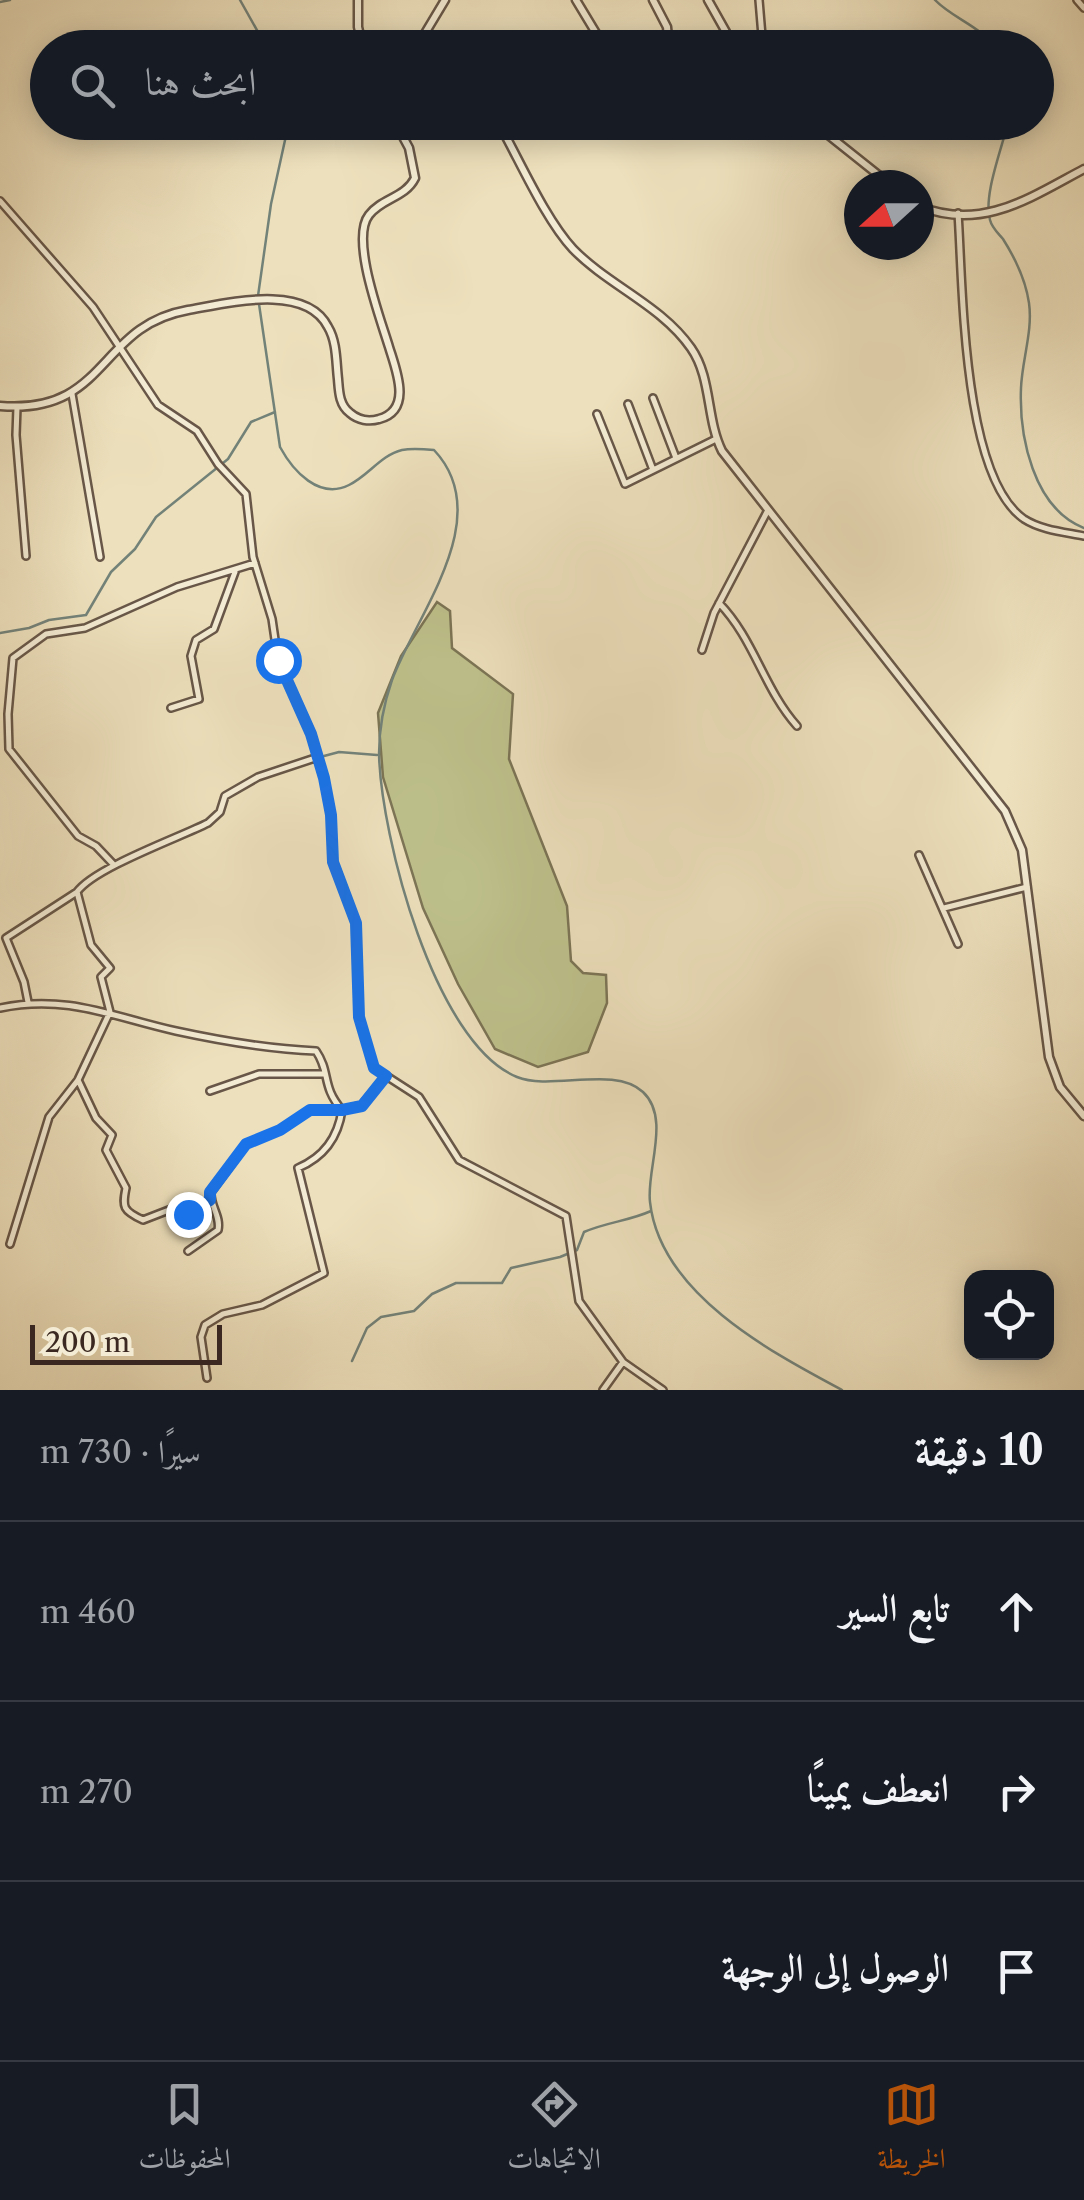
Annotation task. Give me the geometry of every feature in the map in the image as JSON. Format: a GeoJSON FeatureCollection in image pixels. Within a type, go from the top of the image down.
{"type":"FeatureCollection","features":[{"type":"Feature","properties":{"kind":"street"},"geometry":{"type":"LineString","coordinates":[[358,0],[360,30]]}},
{"type":"Feature","properties":{"kind":"street"},"geometry":{"type":"LineString","coordinates":[[427,30],[445,0]]}},
{"type":"Feature","properties":{"kind":"street"},"geometry":{"type":"LineString","coordinates":[[576,0],[594,30]]}},
{"type":"Feature","properties":{"kind":"street"},"geometry":{"type":"LineString","coordinates":[[652,0],[667,30]]}},
{"type":"Feature","properties":{"kind":"street"},"geometry":{"type":"LineString","coordinates":[[708,0],[725,30]]}},
{"type":"Feature","properties":{"kind":"street"},"geometry":{"type":"LineString","coordinates":[[759,0],[762,30]]}},
{"type":"Feature","properties":{"kind":"street"},"geometry":{"type":"LineString","coordinates":[[1077,0],[1084,8]]}},
{"type":"Feature","properties":{"kind":"street"},"geometry":{"type":"LineString","coordinates":[[0,406],[38,407],[72,394],[138,330],[181,311],[273,300],[300,302],[323,318],[332,334],[340,396],[346,411],[364,420],[382,419],[390,414],[400,387],[370,282],[363,237],[370,213],[407,190],[415,178],[405,140]]}},
{"type":"Feature","properties":{"kind":"street"},"geometry":{"type":"LineString","coordinates":[[508,140],[568,242],[662,318],[693,350],[703,372],[716,439],[1005,811],[1022,850],[1049,1057],[1060,1087],[1084,1116]]}},
{"type":"Feature","properties":{"kind":"street"},"geometry":{"type":"LineString","coordinates":[[835,140],[872,170]]}},
{"type":"Feature","properties":{"kind":"street"},"geometry":{"type":"LineString","coordinates":[[934,211],[996,212],[1084,169]]}},
{"type":"Feature","properties":{"kind":"street"},"geometry":{"type":"LineString","coordinates":[[0,200],[93,307],[158,404],[197,431],[218,464],[246,494],[254,562],[272,619],[278,660],[311,734],[328,798],[333,862],[356,923],[359,1017],[374,1068],[419,1098],[459,1160],[566,1216],[579,1301],[623,1362],[663,1390]]}},
{"type":"Feature","properties":{"kind":"street"},"geometry":{"type":"LineString","coordinates":[[958,213],[971,396],[990,469],[1005,500],[1024,519],[1048,529],[1084,536]]}},
{"type":"Feature","properties":{"kind":"street"},"geometry":{"type":"LineString","coordinates":[[72,394],[100,558]]}},
{"type":"Feature","properties":{"kind":"street"},"geometry":{"type":"LineString","coordinates":[[653,398],[676,458]]}},
{"type":"Feature","properties":{"kind":"street"},"geometry":{"type":"LineString","coordinates":[[628,404],[653,470]]}},
{"type":"Feature","properties":{"kind":"street"},"geometry":{"type":"LineString","coordinates":[[17,407],[26,556]]}},
{"type":"Feature","properties":{"kind":"street"},"geometry":{"type":"LineString","coordinates":[[596,414],[622,483],[628,484],[716,439]]}},
{"type":"Feature","properties":{"kind":"street"},"geometry":{"type":"LineString","coordinates":[[702,650],[719,603],[768,510]]}},
{"type":"Feature","properties":{"kind":"street"},"geometry":{"type":"LineString","coordinates":[[114,865],[96,846],[78,836],[10,749],[12,658],[46,634],[85,628],[177,588],[254,562]]}},
{"type":"Feature","properties":{"kind":"street"},"geometry":{"type":"LineString","coordinates":[[171,708],[199,699],[191,656],[196,640],[214,629],[235,571]]}},
{"type":"Feature","properties":{"kind":"street"},"geometry":{"type":"LineString","coordinates":[[719,603],[744,636],[775,698],[797,726]]}},
{"type":"Feature","properties":{"kind":"street"},"geometry":{"type":"LineString","coordinates":[[28,1002],[6,938],[114,865],[208,823],[220,812],[225,796],[258,777],[318,758]]}},
{"type":"Feature","properties":{"kind":"street"},"geometry":{"type":"LineString","coordinates":[[919,856],[958,944]]}},
{"type":"Feature","properties":{"kind":"street"},"geometry":{"type":"LineString","coordinates":[[944,908],[1027,887]]}},
{"type":"Feature","properties":{"kind":"street"},"geometry":{"type":"LineString","coordinates":[[10,1244],[49,1117],[78,1080],[110,1012],[101,977],[110,968],[91,945],[78,892]]}},
{"type":"Feature","properties":{"kind":"street"},"geometry":{"type":"LineString","coordinates":[[0,1008],[28,1002],[62,1003],[212,1038],[281,1050],[316,1051],[322,1060],[329,1096],[342,1110]]}},
{"type":"Feature","properties":{"kind":"street"},"geometry":{"type":"LineString","coordinates":[[210,1090],[259,1074],[324,1074]]}},
{"type":"Feature","properties":{"kind":"street"},"geometry":{"type":"LineString","coordinates":[[188,1251],[218,1230],[220,1222],[210,1192],[246,1144],[280,1130],[310,1110],[362,1106],[386,1076]]}},
{"type":"Feature","properties":{"kind":"street"},"geometry":{"type":"LineString","coordinates":[[78,1080],[96,1118],[112,1135],[106,1150],[126,1188],[123,1206],[143,1220],[174,1208],[188,1214],[210,1200]]}},
{"type":"Feature","properties":{"kind":"street"},"geometry":{"type":"LineString","coordinates":[[206,1378],[202,1338],[205,1325],[223,1314],[262,1305],[324,1273],[298,1168],[326,1151],[339,1130],[342,1110]]}},
{"type":"Feature","properties":{"kind":"street"},"geometry":{"type":"LineString","coordinates":[[603,1390],[623,1362]]}},
{"type":"Feature","properties":{"kind":"green space"},"geometry":{"type":"Polygon","coordinates":[[[437,602],[450,611],[452,648],[513,694],[509,759],[567,906],[571,961],[583,973],[606,975],[607,1003],[588,1052],[538,1067],[495,1049],[458,984],[423,908],[383,777],[378,713],[401,656],[437,602]]]}},
{"type":"Feature","properties":{"kind":"waterway"},"geometry":{"type":"LineString","coordinates":[[0,2],[10,0]]}},
{"type":"Feature","properties":{"kind":"waterway"},"geometry":{"type":"LineString","coordinates":[[240,0],[257,30]]}},
{"type":"Feature","properties":{"kind":"waterway"},"geometry":{"type":"LineString","coordinates":[[935,0],[977,30]]}},
{"type":"Feature","properties":{"kind":"waterway"},"geometry":{"type":"LineString","coordinates":[[258,296],[285,140]]}},
{"type":"Feature","properties":{"kind":"waterway"},"geometry":{"type":"LineString","coordinates":[[1003,140],[989,210],[992,226],[1019,270],[1029,303],[1021,388],[1027,448],[1041,488],[1052,504],[1084,528]]}},
{"type":"Feature","properties":{"kind":"waterway"},"geometry":{"type":"LineString","coordinates":[[259,304],[280,447],[300,474],[317,486],[338,489],[356,481],[394,453],[418,449],[434,450],[451,476],[458,505],[455,535],[433,595],[392,680],[379,745],[382,790],[402,883],[437,981],[461,1024],[487,1057],[517,1077],[531,1081],[616,1080],[643,1092],[651,1103],[656,1130],[650,1202],[658,1235],[674,1264],[722,1316],[842,1390]]}},
{"type":"Feature","properties":{"kind":"waterway"},"geometry":{"type":"LineString","coordinates":[[0,633],[86,615],[111,572],[135,549],[156,517],[228,459],[251,422],[275,412]]}},
{"type":"Feature","properties":{"kind":"waterway"},"geometry":{"type":"LineString","coordinates":[[324,756],[339,752],[377,755]]}},
{"type":"Feature","properties":{"kind":"waterway"},"geometry":{"type":"LineString","coordinates":[[352,1361],[367,1328],[381,1317],[414,1311],[432,1294],[456,1283],[502,1283],[511,1268],[577,1250],[584,1232],[651,1211]]}},
{"type":"Feature","properties":{"kind":"route"},"geometry":{"type":"LineString","coordinates":[[188,1214],[210,1200],[210,1192],[246,1144],[280,1130],[310,1110],[362,1106],[386,1076],[374,1068],[359,1017],[356,923],[333,862],[331,815],[324,778],[311,734],[278,660]]}}]}
